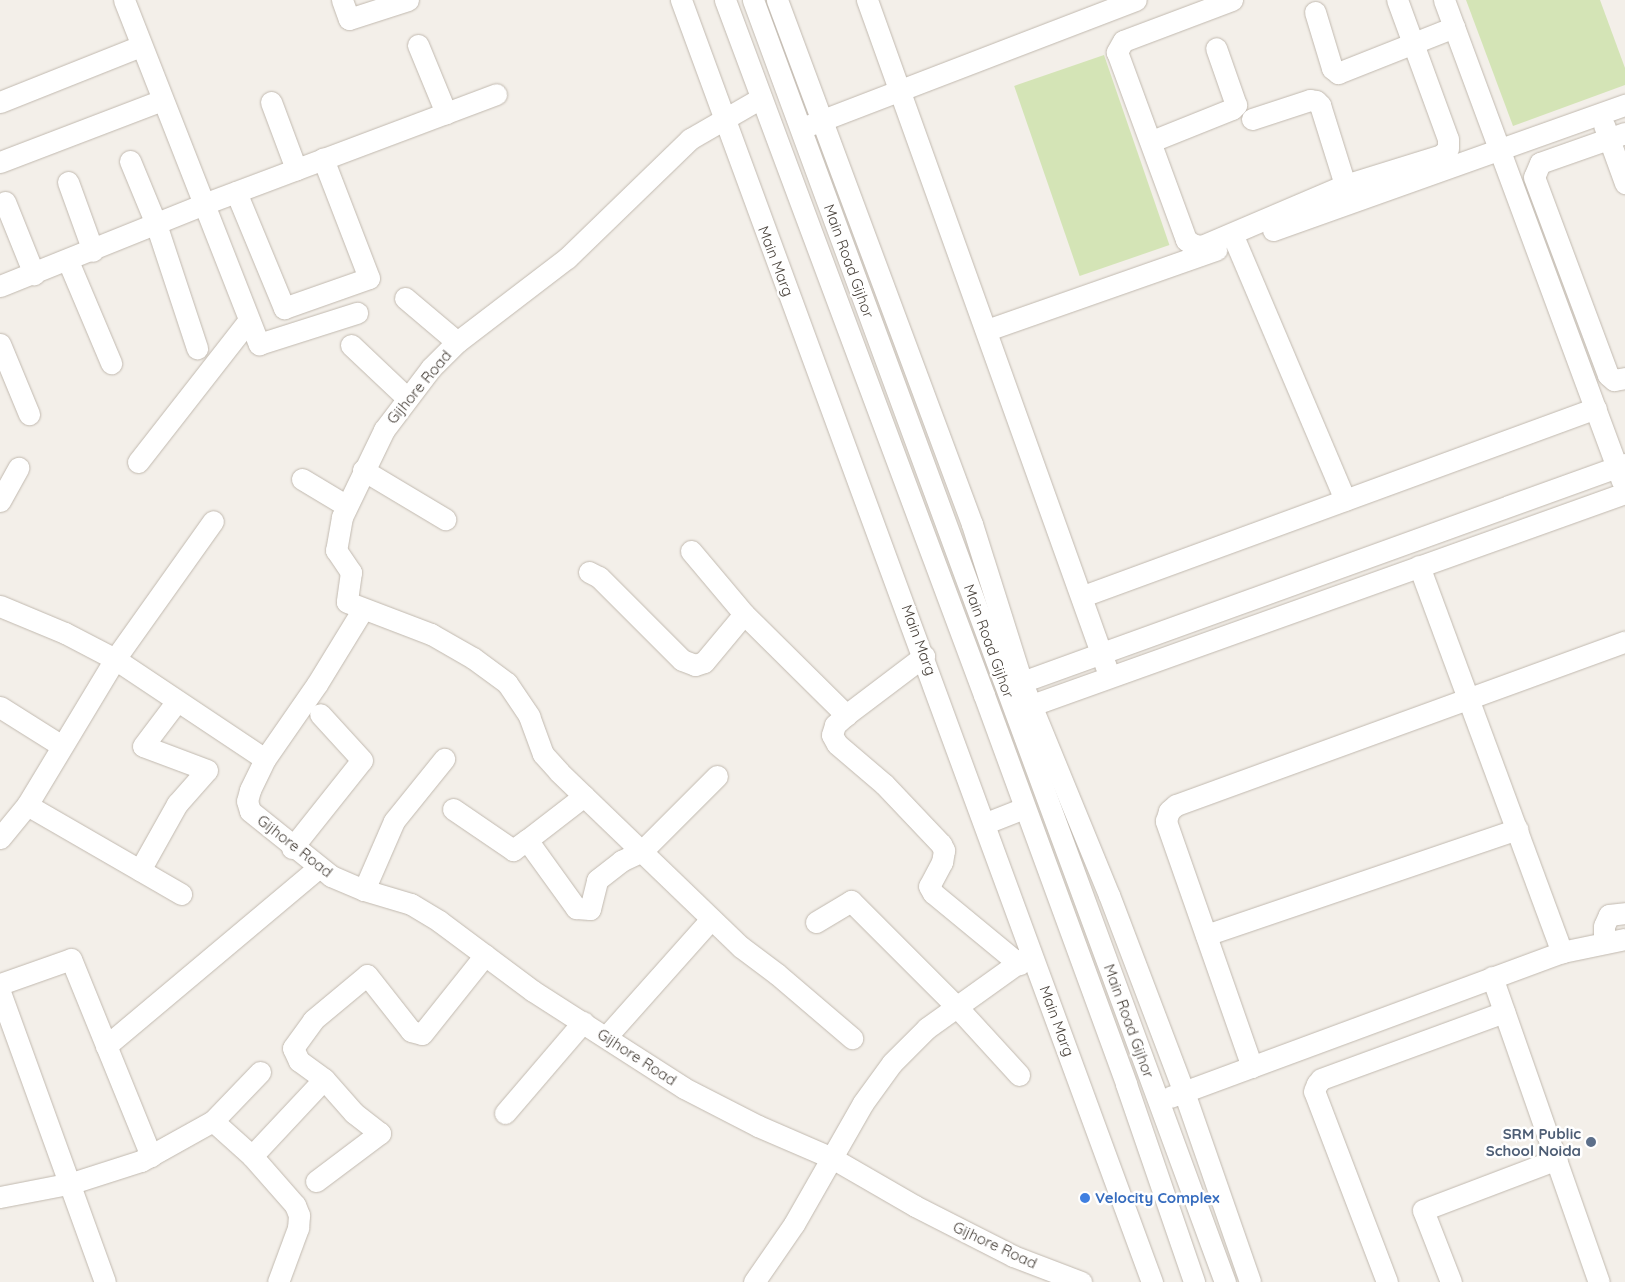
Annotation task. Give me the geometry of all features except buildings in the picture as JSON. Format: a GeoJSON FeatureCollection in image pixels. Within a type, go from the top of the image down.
{"type":"FeatureCollection","features":[{"type":"Feature","properties":{"kind":"street"},"geometry":{"type":"LineString","coordinates":[[124,0],[259,344],[357,313]]}},
{"type":"Feature","properties":{"kind":"street"},"geometry":{"type":"LineString","coordinates":[[342,0],[349,19],[408,0]]}},
{"type":"Feature","properties":{"kind":"street","name":"Main Marg"},"geometry":{"type":"LineString","coordinates":[[681,0],[723,118],[986,824],[1026,958],[1152,1282]]}},
{"type":"Feature","properties":{"kind":"street","name":"Main Road Gijhor"},"geometry":{"type":"LineString","coordinates":[[725,0],[984,695],[1126,1084],[1194,1282]]}},
{"type":"Feature","properties":{"kind":"street","name":"Main Road Gijhor"},"geometry":{"type":"LineString","coordinates":[[753,0],[800,128],[1014,685]]}},
{"type":"Feature","properties":{"kind":"street"},"geometry":{"type":"LineString","coordinates":[[776,0],[972,524],[1014,685],[1022,708],[1109,895],[1184,1092],[1250,1282]]}},
{"type":"Feature","properties":{"kind":"street"},"geometry":{"type":"LineString","coordinates":[[867,0],[1110,675]]}},
{"type":"Feature","properties":{"kind":"street"},"geometry":{"type":"LineString","coordinates":[[775,137],[1136,0]]}},
{"type":"Feature","properties":{"kind":"street"},"geometry":{"type":"LineString","coordinates":[[1232,0],[1123,41],[1117,52],[1152,141],[1186,240],[1194,245],[1202,246],[1345,185],[1442,155],[1448,148],[1448,138],[1397,0]]}},
{"type":"Feature","properties":{"kind":"street"},"geometry":{"type":"LineString","coordinates":[[992,720],[1110,675],[1625,493],[1622,466],[1596,408],[1444,0]]}},
{"type":"Feature","properties":{"kind":"street"},"geometry":{"type":"LineString","coordinates":[[1315,12],[1332,68],[1338,73],[1454,27]]}},
{"type":"Feature","properties":{"kind":"street"},"geometry":{"type":"LineString","coordinates":[[418,45],[446,113]]}},
{"type":"Feature","properties":{"kind":"street"},"geometry":{"type":"LineString","coordinates":[[0,102],[141,46]]}},
{"type":"Feature","properties":{"kind":"street"},"geometry":{"type":"LineString","coordinates":[[1152,141],[1232,109],[1236,105],[1216,48]]}},
{"type":"Feature","properties":{"kind":"street"},"geometry":{"type":"LineString","coordinates":[[0,286],[68,261],[204,204],[496,94]]}},
{"type":"Feature","properties":{"kind":"street","name":"Gijhore Road"},"geometry":{"type":"LineString","coordinates":[[762,98],[723,118],[690,139],[646,178],[567,258],[457,342],[407,398],[384,430],[363,470],[347,506],[336,539],[336,550],[351,572],[347,602],[363,610],[317,684],[266,759],[250,790],[247,801],[250,812],[292,848],[318,867],[364,890],[411,904],[534,991],[684,1088],[758,1126],[832,1158],[915,1206],[1013,1256],[1081,1282]]}},
{"type":"Feature","properties":{"kind":"street"},"geometry":{"type":"LineString","coordinates":[[0,162],[162,100]]}},
{"type":"Feature","properties":{"kind":"street"},"geometry":{"type":"LineString","coordinates":[[1252,119],[1310,100],[1316,101],[1320,105],[1345,185]]}},
{"type":"Feature","properties":{"kind":"street"},"geometry":{"type":"LineString","coordinates":[[271,102],[296,169]]}},
{"type":"Feature","properties":{"kind":"street"},"geometry":{"type":"LineString","coordinates":[[987,330],[1500,150],[1625,104]]}},
{"type":"Feature","properties":{"kind":"street"},"geometry":{"type":"LineString","coordinates":[[1600,114],[1617,136],[1625,183]]}},
{"type":"Feature","properties":{"kind":"street"},"geometry":{"type":"LineString","coordinates":[[1558,129],[1566,153]]}},
{"type":"Feature","properties":{"kind":"street"},"geometry":{"type":"LineString","coordinates":[[1617,136],[1540,163],[1534,177],[1608,375],[1619,379]]}},
{"type":"Feature","properties":{"kind":"street"},"geometry":{"type":"LineString","coordinates":[[236,192],[284,308],[369,278],[323,159]]}},
{"type":"Feature","properties":{"kind":"street"},"geometry":{"type":"LineString","coordinates":[[130,160],[156,224],[197,348]]}},
{"type":"Feature","properties":{"kind":"street"},"geometry":{"type":"LineString","coordinates":[[68,182],[93,250]]}},
{"type":"Feature","properties":{"kind":"street"},"geometry":{"type":"LineString","coordinates":[[5,202],[34,274]]}},
{"type":"Feature","properties":{"kind":"street"},"geometry":{"type":"LineString","coordinates":[[1236,243],[1345,500]]}},
{"type":"Feature","properties":{"kind":"street"},"geometry":{"type":"LineString","coordinates":[[68,261],[111,363]]}},
{"type":"Feature","properties":{"kind":"street"},"geometry":{"type":"LineString","coordinates":[[405,298],[457,342]]}},
{"type":"Feature","properties":{"kind":"street"},"geometry":{"type":"LineString","coordinates":[[138,462],[249,320]]}},
{"type":"Feature","properties":{"kind":"street"},"geometry":{"type":"LineString","coordinates":[[0,344],[28,414]]}},
{"type":"Feature","properties":{"kind":"street"},"geometry":{"type":"LineString","coordinates":[[351,345],[407,398]]}},
{"type":"Feature","properties":{"kind":"street"},"geometry":{"type":"LineString","coordinates":[[1589,388],[1619,379]]}},
{"type":"Feature","properties":{"kind":"street"},"geometry":{"type":"LineString","coordinates":[[1083,596],[1596,408]]}},
{"type":"Feature","properties":{"kind":"street"},"geometry":{"type":"LineString","coordinates":[[984,695],[1104,654],[1622,466]]}},
{"type":"Feature","properties":{"kind":"street"},"geometry":{"type":"LineString","coordinates":[[0,501],[18,468]]}},
{"type":"Feature","properties":{"kind":"street"},"geometry":{"type":"LineString","coordinates":[[363,470],[445,519]]}},
{"type":"Feature","properties":{"kind":"street"},"geometry":{"type":"LineString","coordinates":[[302,480],[347,506]]}},
{"type":"Feature","properties":{"kind":"street"},"geometry":{"type":"LineString","coordinates":[[0,838],[27,805],[115,659],[213,522]]}},
{"type":"Feature","properties":{"kind":"street"},"geometry":{"type":"LineString","coordinates":[[692,551],[744,614],[846,715]]}},
{"type":"Feature","properties":{"kind":"street"},"geometry":{"type":"LineString","coordinates":[[1419,566],[1562,952]]}},
{"type":"Feature","properties":{"kind":"street"},"geometry":{"type":"LineString","coordinates":[[589,572],[599,577],[682,660],[695,665],[704,662],[744,614]]}},
{"type":"Feature","properties":{"kind":"street"},"geometry":{"type":"LineString","coordinates":[[0,606],[65,633],[115,659],[266,759]]}},
{"type":"Feature","properties":{"kind":"street"},"geometry":{"type":"LineString","coordinates":[[363,610],[431,634],[473,658],[507,683],[530,716],[542,754],[741,947],[777,974],[852,1038]]}},
{"type":"Feature","properties":{"kind":"street"},"geometry":{"type":"LineString","coordinates":[[1252,1066],[1166,821],[1176,805],[1625,642]]}},
{"type":"Feature","properties":{"kind":"street"},"geometry":{"type":"LineString","coordinates":[[754,1282],[794,1224],[863,1103],[892,1063],[927,1028],[1026,958],[933,892],[929,886],[944,850],[884,784],[837,744],[832,735],[846,715],[924,656]]}},
{"type":"Feature","properties":{"kind":"street"},"geometry":{"type":"LineString","coordinates":[[140,870],[177,804],[207,770],[143,746],[177,701]]}},
{"type":"Feature","properties":{"kind":"street"},"geometry":{"type":"LineString","coordinates":[[0,707],[62,746]]}},
{"type":"Feature","properties":{"kind":"street","name":"Main Road Gijhor"},"geometry":{"type":"LineString","coordinates":[[1022,708],[1159,1101],[1225,1282]]}},
{"type":"Feature","properties":{"kind":"street"},"geometry":{"type":"LineString","coordinates":[[292,848],[362,760],[320,714]]}},
{"type":"Feature","properties":{"kind":"street"},"geometry":{"type":"LineString","coordinates":[[364,890],[394,821],[444,759]]}},
{"type":"Feature","properties":{"kind":"street"},"geometry":{"type":"LineString","coordinates":[[528,840],[576,908],[590,909],[597,880],[620,861],[642,851],[717,776]]}},
{"type":"Feature","properties":{"kind":"street"},"geometry":{"type":"LineString","coordinates":[[453,809],[513,850],[584,796]]}},
{"type":"Feature","properties":{"kind":"street"},"geometry":{"type":"LineString","coordinates":[[27,805],[181,894]]}},
{"type":"Feature","properties":{"kind":"street"},"geometry":{"type":"LineString","coordinates":[[986,824],[1024,808]]}},
{"type":"Feature","properties":{"kind":"street"},"geometry":{"type":"LineString","coordinates":[[1206,935],[1517,830]]}},
{"type":"Feature","properties":{"kind":"street"},"geometry":{"type":"LineString","coordinates":[[106,1046],[318,867]]}},
{"type":"Feature","properties":{"kind":"street"},"geometry":{"type":"LineString","coordinates":[[816,922],[851,901],[957,1007],[1019,1075]]}},
{"type":"Feature","properties":{"kind":"street"},"geometry":{"type":"LineString","coordinates":[[1604,941],[1604,926],[1609,915],[1625,912]]}},
{"type":"Feature","properties":{"kind":"street"},"geometry":{"type":"LineString","coordinates":[[606,1037],[711,919]]}},
{"type":"Feature","properties":{"kind":"street"},"geometry":{"type":"LineString","coordinates":[[1159,1101],[1492,976],[1562,952],[1604,941],[1625,940]]}},
{"type":"Feature","properties":{"kind":"street"},"geometry":{"type":"LineString","coordinates":[[316,1181],[380,1134],[354,1113],[324,1079],[299,1061],[293,1048],[313,1020],[367,975],[411,1032],[422,1034],[485,955]]}},
{"type":"Feature","properties":{"kind":"street"},"geometry":{"type":"LineString","coordinates":[[0,984],[72,958],[151,1156]]}},
{"type":"Feature","properties":{"kind":"street"},"geometry":{"type":"LineString","coordinates":[[1492,976],[1599,1282]]}},
{"type":"Feature","properties":{"kind":"street"},"geometry":{"type":"LineString","coordinates":[[0,992],[72,1183],[105,1282]]}},
{"type":"Feature","properties":{"kind":"street"},"geometry":{"type":"LineString","coordinates":[[1387,1282],[1314,1091],[1316,1084],[1320,1079],[1504,1012]]}},
{"type":"Feature","properties":{"kind":"street"},"geometry":{"type":"LineString","coordinates":[[505,1113],[583,1022]]}},
{"type":"Feature","properties":{"kind":"street"},"geometry":{"type":"LineString","coordinates":[[0,1197],[72,1183],[151,1156],[213,1122],[260,1072]]}},
{"type":"Feature","properties":{"kind":"street"},"geometry":{"type":"LineString","coordinates":[[252,1156],[324,1079]]}},
{"type":"Feature","properties":{"kind":"street"},"geometry":{"type":"LineString","coordinates":[[213,1122],[252,1156],[295,1205],[299,1216],[298,1228],[278,1282]]}},
{"type":"Feature","properties":{"kind":"street"},"geometry":{"type":"LineString","coordinates":[[1451,1282],[1423,1210],[1557,1160]]}},
{"type":"Feature","properties":{"kind":"green space"},"geometry":{"type":"Polygon","coordinates":[[[1466,0],[1600,0],[1625,68],[1625,85],[1513,126],[1466,0]]]}},
{"type":"Feature","properties":{"kind":"green space"},"geometry":{"type":"Polygon","coordinates":[[[1104,55],[1169,245],[1080,276],[1014,86],[1104,55]]]}},
{"type":"Feature","properties":{"kind":"place","name":"SRM Public School Noida"},"geometry":{"type":"Point","coordinates":[1591,1142]}},
{"type":"Feature","properties":{"kind":"place","name":"Velocity Complex"},"geometry":{"type":"Point","coordinates":[1085,1198]}}]}
